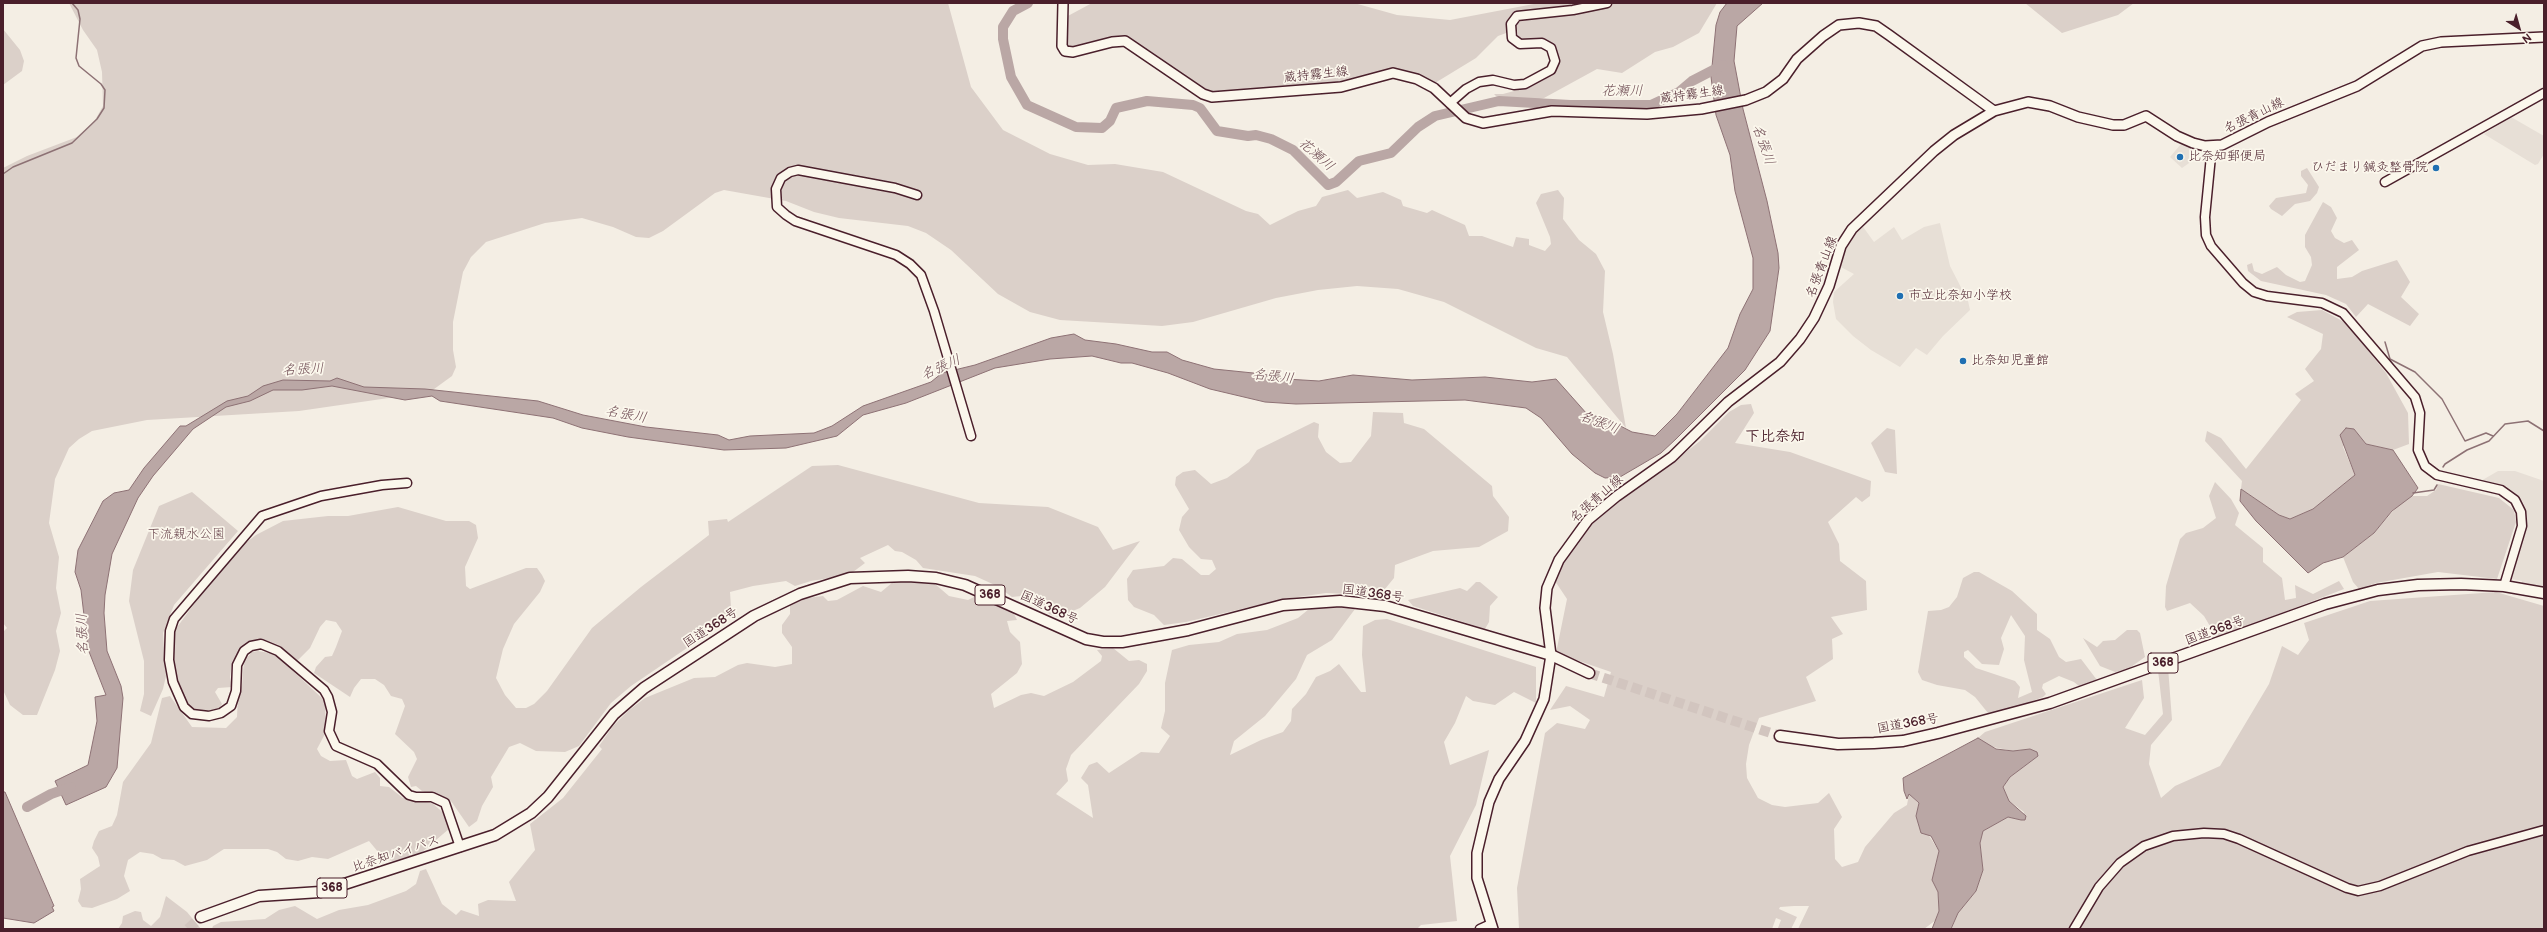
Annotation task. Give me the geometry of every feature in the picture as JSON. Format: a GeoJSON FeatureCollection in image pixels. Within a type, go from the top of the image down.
{"type":"FeatureCollection","features":[{"type":"Feature","properties":{"kind":"highway","name":"国道368号"},"geometry":{"type":"LineString","coordinates":[[460,847],[494,835],[531,813],[548,797],[614,714],[644,688],[754,616],[800,594],[850,578],[908,576],[936,578],[958,583],[984,592],[1086,639],[1103,642],[1122,642],[1188,630],[1283,605],[1340,601],[1385,606],[1551,655],[1589,673]]}},
{"type":"Feature","properties":{"kind":"highway","name":"国道368号"},"geometry":{"type":"LineString","coordinates":[[1780,736],[1838,744],[1903,741],[2057,700],[2354,596],[2397,587],[2440,584],[2504,586],[2544,593]]}},
{"type":"Feature","properties":{"kind":"highway","name":"比奈知バイパス"},"geometry":{"type":"LineString","coordinates":[[201,917],[260,896],[320,892],[460,847]]}},
{"type":"Feature","properties":{"kind":"main road","name":"蔵持霧生線"},"geometry":{"type":"LineString","coordinates":[[1063,5],[1062,46],[1065,51],[1073,52],[1106,43],[1125,41],[1206,96],[1216,97],[1342,87],[1392,73],[1417,79],[1434,88],[1466,118],[1488,123],[1552,111],[1647,114],[1746,100],[1766,92],[1783,79],[1797,59],[1832,29],[1845,24],[1859,23],[1876,26],[1994,111]]}},
{"type":"Feature","properties":{"kind":"main road","name":"名張青山線"},"geometry":{"type":"LineString","coordinates":[[1492,926],[1476,872],[1476,853],[1481,829],[1499,779],[1525,741],[1544,699],[1551,655],[1545,608],[1547,588],[1558,560],[1578,532],[1617,496],[1672,457],[1728,402],[1780,362],[1814,318],[1829,286],[1841,246],[1852,229],[1934,151],[1954,135],[1994,111],[2020,103],[2037,103],[2078,117],[2113,125],[2124,125],[2146,116],[2183,139],[2199,145],[2212,146],[2228,143],[2268,122],[2357,86],[2407,53],[2422,46],[2441,42],[2544,36]]}},
{"type":"Feature","properties":{"kind":"street"},"geometry":{"type":"LineString","coordinates":[[1450,103],[1466,89],[1479,82],[1493,80],[1514,85],[1526,84],[1551,70],[1556,61],[1551,48],[1542,43],[1520,44],[1512,38],[1511,24],[1517,16],[1573,10],[1607,3]]}},
{"type":"Feature","properties":{"kind":"street"},"geometry":{"type":"LineString","coordinates":[[2385,182],[2544,93]]}},
{"type":"Feature","properties":{"kind":"street"},"geometry":{"type":"LineString","coordinates":[[2212,146],[2205,217],[2206,235],[2211,246],[2243,283],[2254,292],[2267,296],[2322,303],[2343,313],[2415,397],[2420,413],[2418,450],[2425,466],[2437,475],[2501,490],[2515,500],[2521,512],[2522,526],[2504,586]]}},
{"type":"Feature","properties":{"kind":"street"},"geometry":{"type":"LineString","coordinates":[[917,195],[895,188],[798,170],[790,172],[781,178],[776,189],[777,207],[795,221],[880,249],[910,264],[921,275],[927,287],[971,436]]}},
{"type":"Feature","properties":{"kind":"street"},"geometry":{"type":"LineString","coordinates":[[407,483],[382,485],[321,496],[262,516],[174,619],[170,631],[170,660],[173,682],[184,707],[192,714],[209,716],[221,713],[231,706],[236,692],[237,666],[244,651],[251,646],[261,644],[278,651],[324,690],[328,697],[332,712],[330,731],[336,746],[377,764],[401,790],[409,795],[432,797],[444,803],[460,847]]}},
{"type":"Feature","properties":{"kind":"street"},"geometry":{"type":"LineString","coordinates":[[2074,929],[2102,883],[2120,863],[2144,846],[2173,836],[2198,833],[2224,834],[2239,839],[2347,888],[2358,891],[2380,886],[2475,849],[2544,830]]}},
{"type":"Feature","properties":{"kind":"street"},"geometry":{"type":"LineString","coordinates":[[1480,929],[1492,926]]}},
{"type":"Feature","properties":{"kind":"shaded area"},"geometry":{"type":"Polygon","coordinates":[[[2511,117],[2544,136],[2544,154],[2538,164],[2535,165],[2484,134],[2511,117]]]}},
{"type":"Feature","properties":{"kind":"shaded area"},"geometry":{"type":"Polygon","coordinates":[[[2181,144],[2194,148],[2191,155],[2195,159],[2182,168],[2170,157],[2181,144]]]}},
{"type":"Feature","properties":{"kind":"shaded area","name":"市立比奈知小学校"},"geometry":{"type":"Polygon","coordinates":[[[1940,223],[1950,266],[1968,301],[1970,310],[1943,336],[1927,355],[1916,348],[1900,367],[1871,350],[1853,336],[1836,319],[1833,302],[1834,292],[1854,274],[1837,265],[1844,247],[1861,224],[1874,242],[1894,227],[1902,240],[1924,227],[1940,223]]]}},
{"type":"Feature","properties":{"kind":"shaded area"},"geometry":{"type":"Polygon","coordinates":[[[2498,471],[2515,471],[2544,481],[2544,586],[2522,584],[2522,581],[2512,579],[2525,527],[2525,515],[2519,499],[2509,490],[2479,482],[2498,471]]]}},
{"type":"Feature","properties":{"kind":"green space"},"geometry":{"type":"Polygon","coordinates":[[[69,3],[948,3],[971,87],[1003,130],[1050,154],[1088,165],[1115,164],[1163,172],[1246,211],[1258,214],[1270,225],[1298,211],[1316,206],[1322,197],[1348,190],[1357,198],[1383,192],[1401,200],[1403,206],[1427,213],[1432,210],[1465,225],[1469,236],[1482,236],[1513,247],[1516,237],[1529,239],[1529,245],[1545,251],[1551,244],[1550,237],[1536,203],[1541,194],[1558,190],[1564,198],[1563,219],[1579,240],[1596,254],[1605,271],[1603,312],[1613,354],[1626,428],[1567,357],[1536,348],[1444,302],[1398,289],[1357,286],[1318,290],[1276,298],[1193,322],[1162,326],[1060,320],[1030,312],[998,294],[951,250],[926,233],[908,226],[839,218],[814,212],[786,201],[724,190],[715,193],[663,231],[649,238],[636,237],[613,227],[582,218],[545,223],[486,242],[471,257],[463,272],[453,322],[453,350],[456,367],[452,376],[430,392],[299,411],[147,420],[92,431],[79,439],[69,448],[55,479],[49,523],[59,557],[56,588],[61,613],[56,631],[60,651],[55,670],[37,715],[23,715],[10,705],[3,690],[3,632],[7,628],[3,623],[3,168],[27,156],[77,137],[94,122],[103,106],[102,72],[97,50],[83,30],[69,3]]]}},
{"type":"Feature","properties":{"kind":"green space"},"geometry":{"type":"Polygon","coordinates":[[[1092,3],[1354,3],[1397,15],[1450,20],[1539,3],[1717,3],[1699,33],[1673,47],[1655,52],[1622,73],[1597,69],[1544,98],[1525,102],[1500,100],[1494,94],[1503,94],[1533,86],[1552,75],[1559,58],[1554,45],[1547,41],[1519,39],[1517,29],[1498,36],[1476,58],[1435,83],[1405,71],[1384,71],[1341,85],[1207,94],[1126,38],[1066,49],[1066,17],[1092,3]]]}},
{"type":"Feature","properties":{"kind":"green space"},"geometry":{"type":"Polygon","coordinates":[[[2025,3],[2134,3],[2118,15],[2062,33],[2025,3]]]}},
{"type":"Feature","properties":{"kind":"green space"},"geometry":{"type":"Polygon","coordinates":[[[3,29],[20,50],[24,61],[22,71],[3,85],[3,29]]]}},
{"type":"Feature","properties":{"kind":"green space"},"geometry":{"type":"Polygon","coordinates":[[[2307,168],[2319,187],[2317,193],[2310,201],[2295,204],[2282,216],[2271,209],[2269,206],[2276,198],[2306,193],[2308,185],[2301,176],[2301,171],[2307,168]]]}},
{"type":"Feature","properties":{"kind":"green space"},"geometry":{"type":"Polygon","coordinates":[[[2323,202],[2331,207],[2337,218],[2331,231],[2335,238],[2344,243],[2352,240],[2359,250],[2337,267],[2337,279],[2352,277],[2362,271],[2397,260],[2410,282],[2401,297],[2419,314],[2410,326],[2368,304],[2356,317],[2346,304],[2326,295],[2261,281],[2248,271],[2247,265],[2252,263],[2254,271],[2262,274],[2277,267],[2286,275],[2300,282],[2305,281],[2312,265],[2311,257],[2305,247],[2305,235],[2323,202]]]}},
{"type":"Feature","properties":{"kind":"green space"},"geometry":{"type":"Polygon","coordinates":[[[2322,310],[2346,323],[2386,373],[2408,413],[2409,444],[2393,450],[2366,444],[2354,429],[2343,447],[2355,475],[2313,509],[2290,519],[2279,515],[2241,489],[2242,481],[2205,441],[2207,431],[2221,438],[2246,469],[2301,400],[2295,394],[2314,381],[2305,369],[2321,349],[2323,334],[2287,317],[2297,312],[2322,310]]]}},
{"type":"Feature","properties":{"kind":"green space"},"geometry":{"type":"Polygon","coordinates":[[[1751,404],[1754,413],[1735,443],[1790,452],[1871,481],[1870,496],[1862,502],[1856,497],[1828,522],[1839,544],[1840,561],[1866,581],[1867,610],[1831,617],[1843,634],[1832,639],[1833,659],[1806,677],[1816,701],[1759,718],[1749,745],[1746,764],[1747,778],[1758,798],[1772,805],[1785,807],[1818,803],[1829,793],[1842,817],[1834,829],[1835,859],[1842,867],[1858,862],[1865,847],[1894,813],[1907,805],[1909,794],[1919,804],[1916,816],[1939,851],[1932,880],[1938,892],[1939,911],[1936,920],[1924,929],[1798,929],[1809,906],[1794,906],[1780,907],[1779,909],[1797,917],[1791,929],[1778,928],[1781,920],[1776,918],[1772,929],[1519,929],[1517,888],[1545,733],[1557,723],[1585,729],[1590,720],[1570,706],[1550,710],[1566,686],[1604,697],[1611,672],[1556,653],[1567,599],[1555,581],[1556,574],[1584,530],[1599,516],[1700,441],[1729,412],[1741,405],[1751,404]]]}},
{"type":"Feature","properties":{"kind":"green space"},"geometry":{"type":"Polygon","coordinates":[[[1373,412],[1403,413],[1404,423],[1424,429],[1492,486],[1493,496],[1509,517],[1508,531],[1479,547],[1433,551],[1395,565],[1394,578],[1385,589],[1375,595],[1326,593],[1284,599],[1186,622],[1164,625],[1154,615],[1134,607],[1128,600],[1127,579],[1133,570],[1164,566],[1173,558],[1182,559],[1201,575],[1209,575],[1216,569],[1212,560],[1201,559],[1189,547],[1179,530],[1182,517],[1189,509],[1175,485],[1176,477],[1183,472],[1195,470],[1211,484],[1227,478],[1249,462],[1257,450],[1314,422],[1319,424],[1318,437],[1326,452],[1340,463],[1351,462],[1371,436],[1373,412]]]}},
{"type":"Feature","properties":{"kind":"green space"},"geometry":{"type":"Polygon","coordinates":[[[1887,428],[1895,430],[1897,474],[1885,472],[1871,443],[1887,428]]]}},
{"type":"Feature","properties":{"kind":"green space"},"geometry":{"type":"Polygon","coordinates":[[[838,465],[979,503],[1048,507],[1098,527],[1113,550],[1140,541],[1105,587],[1080,608],[1058,617],[1049,614],[1044,607],[1032,600],[1021,596],[1012,597],[997,586],[975,576],[923,568],[916,560],[902,552],[895,551],[888,545],[860,558],[865,563],[849,575],[811,581],[795,586],[786,581],[753,586],[730,592],[731,607],[712,631],[631,686],[611,703],[579,746],[565,752],[536,751],[520,743],[509,747],[491,777],[493,787],[482,806],[477,821],[469,827],[451,801],[422,791],[416,786],[411,787],[408,777],[417,759],[414,752],[395,734],[405,706],[402,699],[391,696],[384,685],[375,679],[361,679],[354,688],[350,697],[314,673],[316,667],[325,657],[332,656],[336,647],[342,631],[336,622],[326,620],[320,627],[310,648],[297,661],[279,645],[265,640],[254,641],[242,647],[232,662],[230,677],[232,687],[218,688],[215,692],[222,704],[219,708],[207,712],[195,711],[187,705],[176,680],[171,656],[175,630],[224,563],[239,548],[256,535],[283,521],[328,516],[348,516],[398,507],[446,521],[469,521],[476,525],[478,538],[465,567],[466,586],[470,589],[526,568],[537,568],[542,575],[545,581],[540,592],[514,624],[503,649],[496,678],[505,695],[516,708],[526,708],[534,704],[547,691],[592,628],[641,587],[709,535],[708,521],[727,519],[728,522],[812,466],[838,465]]]}},
{"type":"Feature","properties":{"kind":"green space"},"geometry":{"type":"Polygon","coordinates":[[[2215,482],[2231,499],[2239,513],[2235,525],[2263,548],[2263,562],[2282,578],[2285,600],[2296,598],[2295,585],[2313,594],[2339,581],[2344,589],[2217,638],[2204,616],[2190,603],[2167,611],[2165,607],[2166,586],[2180,539],[2186,533],[2203,528],[2216,518],[2209,496],[2215,482]]]}},
{"type":"Feature","properties":{"kind":"green space"},"geometry":{"type":"Polygon","coordinates":[[[2438,484],[2499,498],[2514,510],[2516,522],[2497,579],[2438,572],[2376,583],[2359,589],[2353,582],[2343,557],[2374,533],[2401,502],[2412,496],[2427,496],[2436,490],[2438,484]]]}},
{"type":"Feature","properties":{"kind":"green space","name":"下流親水公園"},"geometry":{"type":"Polygon","coordinates":[[[192,492],[238,531],[174,605],[163,633],[166,676],[163,689],[151,716],[140,711],[144,694],[144,661],[129,601],[133,570],[159,506],[192,492]]]}},
{"type":"Feature","properties":{"kind":"green space"},"geometry":{"type":"Polygon","coordinates":[[[1974,572],[1979,572],[2012,591],[2037,614],[2037,630],[2050,639],[2059,657],[2066,662],[2081,659],[2097,680],[2080,687],[2074,682],[2059,676],[2043,684],[2042,688],[2046,694],[2043,697],[2014,708],[1988,713],[1975,697],[1965,690],[1937,685],[1922,680],[1918,672],[1928,611],[1941,610],[1949,607],[1957,597],[1963,578],[1974,572]],[[2011,615],[2001,638],[2004,649],[1999,665],[1982,664],[1968,650],[1964,652],[1964,657],[1976,668],[2015,681],[2020,687],[2018,698],[2032,692],[2024,660],[2025,636],[2011,615]]]}},
{"type":"Feature","properties":{"kind":"green space"},"geometry":{"type":"Polygon","coordinates":[[[908,578],[935,584],[949,596],[968,600],[978,595],[1013,612],[1017,620],[1007,621],[1010,632],[1020,642],[1022,664],[1017,673],[991,694],[994,708],[1021,695],[1031,693],[1044,696],[1073,682],[1101,661],[1102,656],[1097,650],[1113,648],[1129,661],[1139,660],[1147,664],[1147,671],[1139,684],[1071,755],[1066,769],[1068,781],[1056,794],[1093,818],[1088,785],[1081,778],[1089,765],[1097,762],[1109,773],[1141,752],[1159,753],[1170,736],[1161,728],[1165,711],[1165,683],[1172,650],[1189,645],[1219,642],[1237,634],[1267,630],[1298,618],[1309,609],[1331,605],[1355,609],[1332,640],[1307,655],[1296,679],[1265,716],[1234,741],[1230,755],[1261,740],[1283,732],[1291,721],[1292,709],[1306,694],[1316,677],[1330,671],[1339,664],[1361,692],[1366,692],[1362,655],[1363,626],[1375,620],[1387,619],[1536,667],[1536,703],[1514,692],[1495,705],[1473,701],[1466,696],[1455,723],[1444,742],[1450,765],[1489,750],[1476,805],[1450,856],[1457,921],[1421,925],[1417,929],[212,929],[213,926],[221,922],[265,919],[279,910],[295,906],[317,919],[339,910],[368,905],[406,891],[416,884],[420,871],[426,869],[442,904],[456,915],[461,910],[479,916],[478,904],[488,900],[516,901],[509,882],[535,850],[530,824],[563,798],[602,749],[599,746],[613,726],[628,711],[645,698],[694,678],[715,677],[738,665],[747,663],[775,667],[792,664],[792,647],[782,633],[782,625],[790,614],[790,605],[799,599],[823,596],[828,601],[837,600],[863,586],[881,592],[893,582],[908,578]]]}},
{"type":"Feature","properties":{"kind":"green space"},"geometry":{"type":"Polygon","coordinates":[[[1476,582],[1480,582],[1498,597],[1490,606],[1489,622],[1485,629],[1413,606],[1408,600],[1460,588],[1467,591],[1476,582]]]}},
{"type":"Feature","properties":{"kind":"green space"},"geometry":{"type":"Polygon","coordinates":[[[2496,592],[2544,606],[2544,929],[1952,928],[1958,913],[1976,891],[1983,870],[1980,843],[1983,831],[2008,817],[2021,820],[2024,812],[2009,801],[2003,787],[2010,777],[2038,756],[2030,749],[2013,751],[1988,746],[1978,738],[1985,732],[2142,680],[2144,698],[2125,728],[2145,735],[2163,714],[2158,670],[2168,667],[2172,720],[2151,745],[2149,764],[2161,798],[2175,786],[2220,766],[2269,684],[2282,646],[2298,655],[2309,640],[2304,623],[2370,601],[2496,592]]]}},
{"type":"Feature","properties":{"kind":"green space"},"geometry":{"type":"Polygon","coordinates":[[[2127,630],[2137,630],[2140,633],[2145,657],[2128,669],[2115,672],[2100,666],[2083,638],[2097,647],[2103,641],[2115,640],[2127,630]]]}},
{"type":"Feature","properties":{"kind":"green space"},"geometry":{"type":"Polygon","coordinates":[[[258,651],[275,654],[325,701],[326,732],[317,749],[321,756],[330,761],[346,760],[352,776],[357,779],[375,772],[380,778],[380,786],[389,787],[403,798],[432,803],[446,815],[450,828],[415,858],[408,857],[393,861],[384,859],[369,841],[328,859],[312,857],[298,861],[286,859],[277,852],[268,849],[224,849],[207,860],[185,866],[174,860],[162,859],[153,854],[140,852],[128,860],[124,876],[130,891],[117,899],[92,908],[82,907],[78,901],[81,889],[80,879],[100,866],[98,857],[92,848],[94,841],[99,831],[112,826],[117,815],[123,782],[151,743],[162,698],[170,696],[192,727],[226,728],[237,717],[238,695],[242,685],[244,661],[252,652],[258,651]]]}},
{"type":"Feature","properties":{"kind":"green space"},"geometry":{"type":"Polygon","coordinates":[[[166,896],[187,912],[201,929],[118,929],[122,923],[123,916],[135,911],[141,912],[143,920],[151,926],[160,917],[166,896]]]}},
{"type":"Feature","properties":{"kind":"water"},"geometry":{"type":"Polygon","coordinates":[[[1727,3],[1763,3],[1737,26],[1734,61],[1743,109],[1767,201],[1778,253],[1779,268],[1770,331],[1745,370],[1676,439],[1661,453],[1620,477],[1605,478],[1595,473],[1572,454],[1541,418],[1526,408],[1465,400],[1296,404],[1265,402],[1210,389],[1168,373],[1132,363],[1121,363],[1092,356],[1050,359],[995,368],[906,403],[863,415],[837,436],[786,448],[724,450],[628,437],[582,428],[553,418],[440,401],[432,396],[405,400],[332,386],[302,390],[273,390],[250,401],[226,407],[193,429],[153,476],[138,498],[112,554],[105,595],[104,613],[107,651],[121,686],[123,698],[117,768],[106,787],[66,805],[55,781],[88,765],[97,721],[95,697],[106,695],[88,649],[81,590],[75,572],[78,550],[103,501],[114,493],[129,490],[144,468],[180,426],[186,426],[227,401],[248,396],[263,386],[283,380],[330,381],[337,378],[364,387],[425,389],[538,401],[583,415],[646,427],[718,435],[729,440],[750,436],[814,433],[832,426],[863,406],[931,382],[942,373],[975,365],[1051,338],[1074,334],[1085,340],[1116,344],[1152,352],[1167,352],[1182,360],[1214,369],[1263,374],[1286,379],[1319,381],[1353,375],[1412,380],[1485,377],[1532,382],[1556,379],[1587,414],[1607,419],[1632,432],[1655,436],[1677,414],[1728,348],[1740,314],[1753,289],[1753,258],[1735,191],[1730,155],[1716,115],[1711,77],[1716,25],[1720,12],[1727,3]]]}},
{"type":"Feature","properties":{"kind":"water"},"geometry":{"type":"Polygon","coordinates":[[[2346,428],[2354,429],[2366,444],[2393,450],[2418,488],[2412,496],[2392,511],[2374,533],[2343,557],[2323,563],[2308,573],[2256,521],[2240,501],[2241,489],[2279,515],[2290,519],[2313,509],[2355,475],[2340,435],[2346,428]]]}},
{"type":"Feature","properties":{"kind":"water"},"geometry":{"type":"Polygon","coordinates":[[[1978,738],[1996,749],[2013,751],[2030,749],[2037,752],[2038,756],[2010,777],[2003,787],[2009,801],[2026,816],[2025,820],[2008,817],[1983,831],[1980,843],[1983,870],[1976,891],[1958,913],[1951,929],[1932,929],[1939,911],[1938,892],[1932,880],[1939,851],[1931,836],[1921,833],[1916,816],[1919,803],[1909,794],[1907,799],[1904,791],[1903,778],[1978,738]]]}},
{"type":"Feature","properties":{"kind":"water"},"geometry":{"type":"Polygon","coordinates":[[[3,792],[5,792],[54,906],[52,907],[54,911],[34,923],[3,918],[3,792]]]}},
{"type":"Feature","properties":{"kind":"waterway"},"geometry":{"type":"LineString","coordinates":[[3,174],[13,167],[72,143],[97,119],[104,108],[105,90],[101,84],[79,66],[76,58],[80,19],[78,10],[72,3]]}},
{"type":"Feature","properties":{"kind":"waterway","name":"花瀬川"},"geometry":{"type":"LineString","coordinates":[[1028,3],[1013,11],[1003,27],[1003,39],[1011,77],[1027,105],[1076,127],[1102,128],[1110,121],[1116,108],[1147,101],[1193,105],[1200,108],[1217,131],[1248,136],[1256,135],[1271,139],[1293,150],[1328,185],[1336,182],[1359,161],[1391,153],[1418,127],[1435,116],[1499,101],[1570,105],[1651,105],[1679,92],[1692,81],[1723,65]]}},
{"type":"Feature","properties":{"kind":"waterway"},"geometry":{"type":"LineString","coordinates":[[2385,342],[2390,359],[2415,372],[2442,399],[2465,441],[2486,433],[2493,436]]}},
{"type":"Feature","properties":{"kind":"waterway"},"geometry":{"type":"LineString","coordinates":[[2443,467],[2445,464],[2467,450],[2489,441],[2505,424],[2528,421],[2544,431]]}},
{"type":"Feature","properties":{"kind":"waterway"},"geometry":{"type":"LineString","coordinates":[[2413,493],[2434,490],[2437,485]]}},
{"type":"Feature","properties":{"kind":"waterway","name":"名張川"},"geometry":{"type":"LineString","coordinates":[[27,807],[51,794],[71,787]]}},
{"type":"Feature","properties":{"kind":"tunnel"},"geometry":{"type":"LineString","coordinates":[[1589,673],[1780,736]]}},
{"type":"Feature","properties":{"kind":"tunnel"},"geometry":{"type":"LineString","coordinates":[[188,929],[201,917]]}},
{"type":"Feature","properties":{"kind":"place","name":"比奈知郵便局"},"geometry":{"type":"Point","coordinates":[2180,157]}},
{"type":"Feature","properties":{"kind":"place","name":"ひだまり鍼灸整骨院"},"geometry":{"type":"Point","coordinates":[2436,168]}},
{"type":"Feature","properties":{"kind":"place","name":"市立比奈知小学校"},"geometry":{"type":"Point","coordinates":[1900,296]}},
{"type":"Feature","properties":{"kind":"place","name":"比奈知児童館"},"geometry":{"type":"Point","coordinates":[1963,361]}},
{"type":"Feature","properties":{"kind":"district","name":"下比奈知"},"geometry":{"type":"Point","coordinates":[1775,437]}}]}
